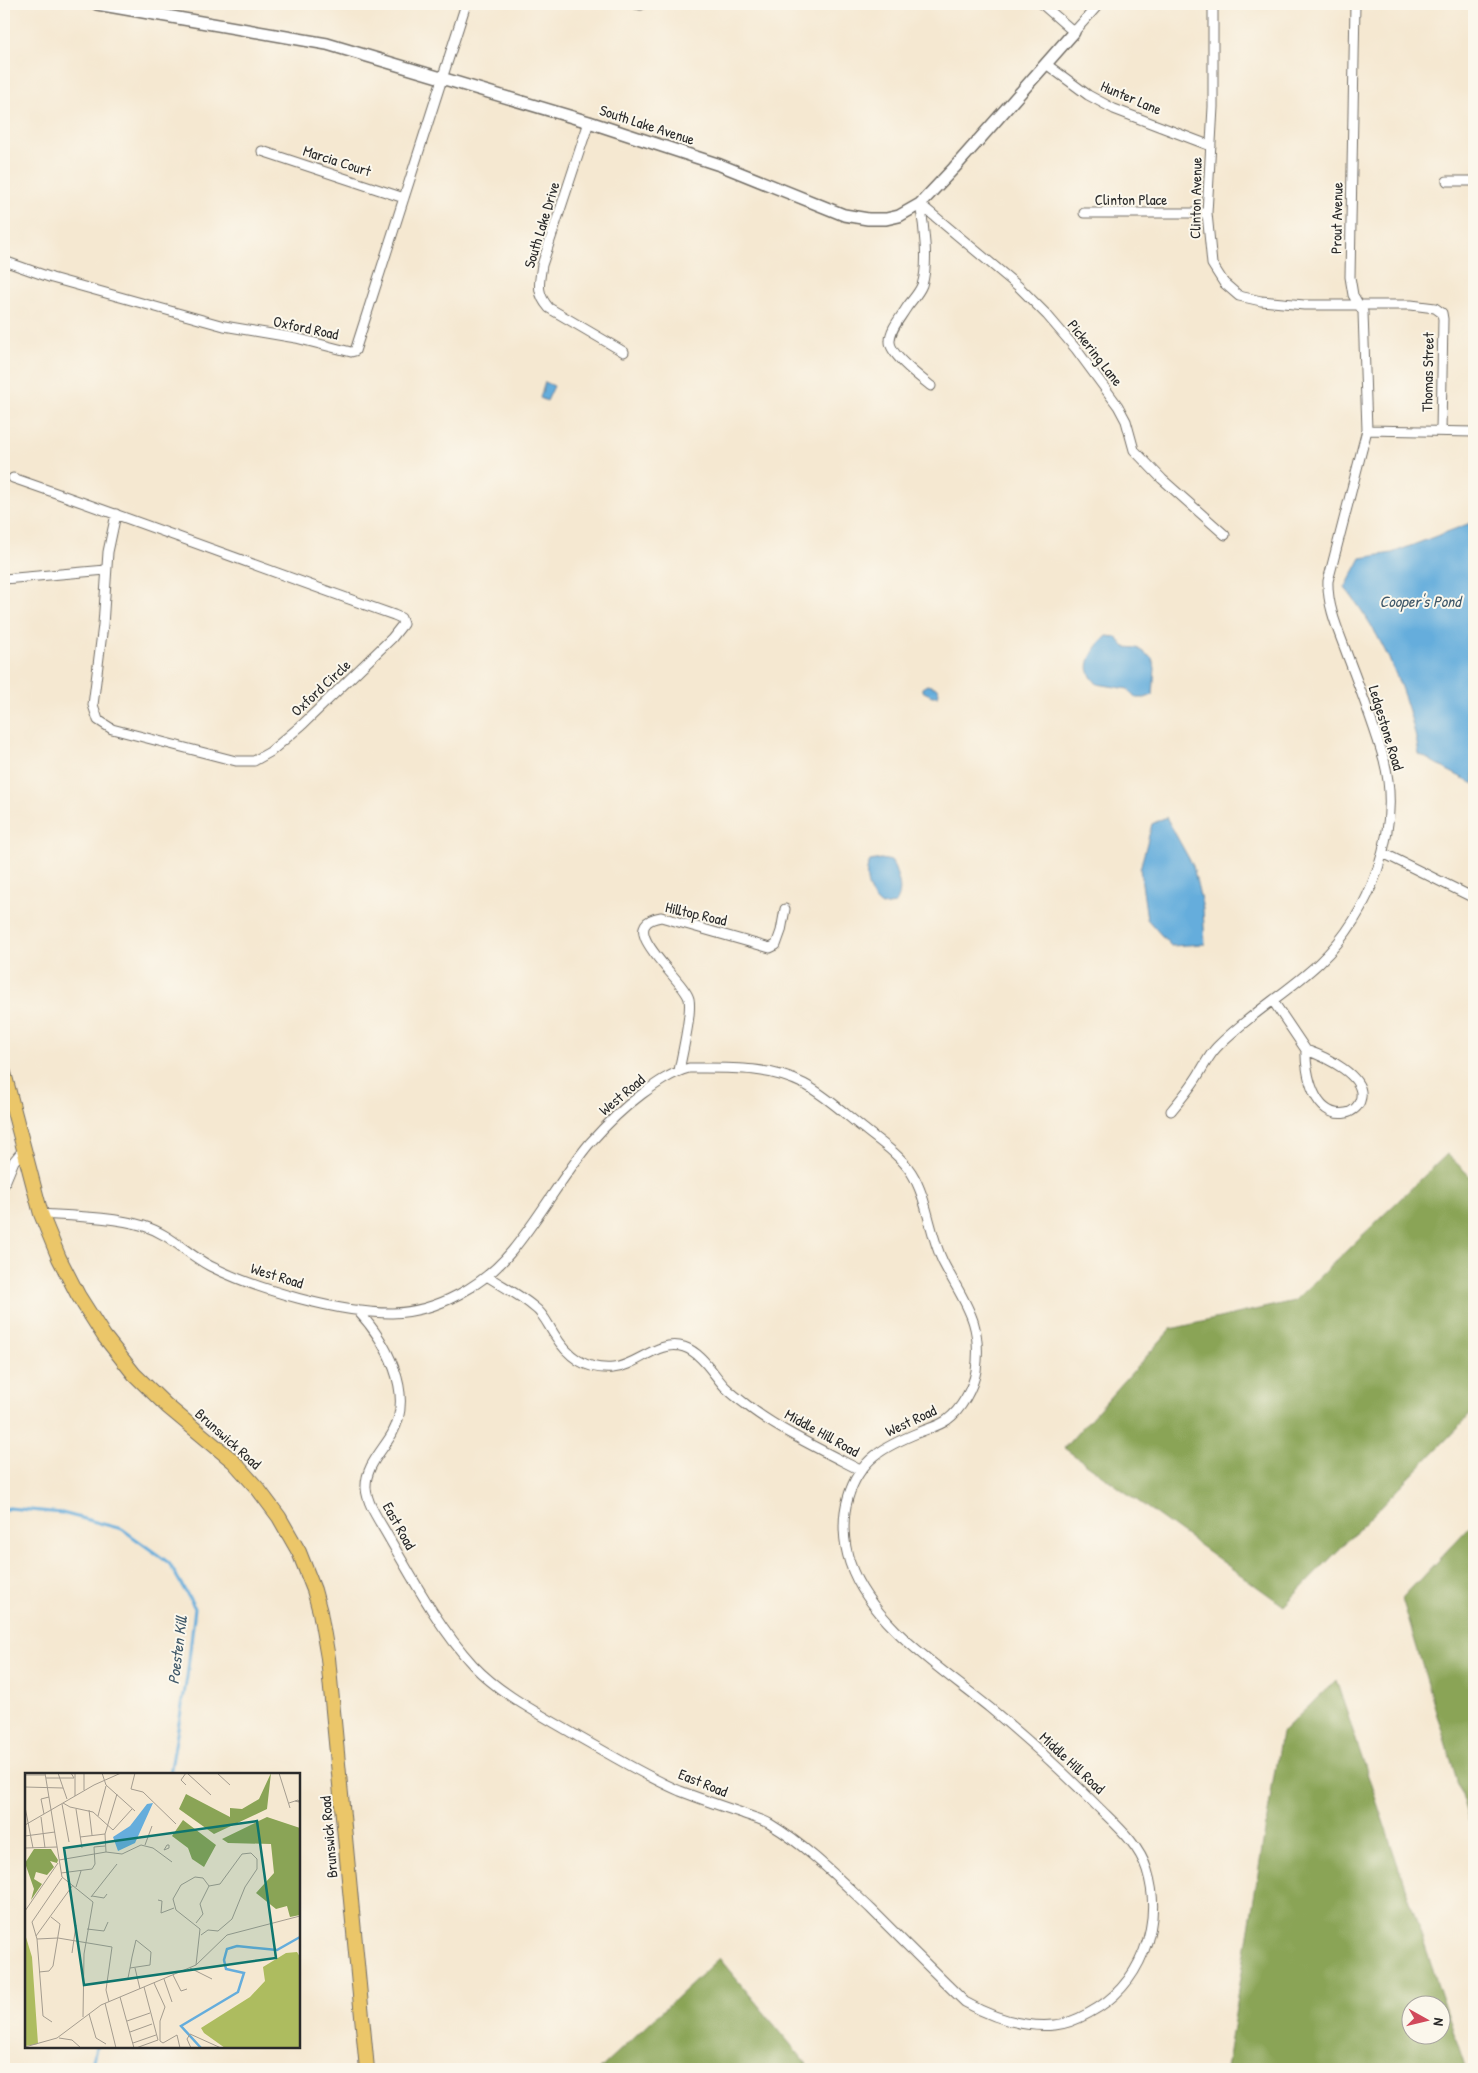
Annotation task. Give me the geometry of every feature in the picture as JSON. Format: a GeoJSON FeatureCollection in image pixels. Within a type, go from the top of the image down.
{"type":"FeatureCollection","features":[{"type":"Feature","properties":{"kind":"main road","name":"Brunswick Road"},"geometry":{"type":"LineString","coordinates":[[4,1073],[41,1214],[59,1258],[78,1295],[104,1336],[141,1380],[167,1406],[233,1462],[258,1489],[279,1517],[299,1552],[314,1590],[328,1658],[367,2069]]}},
{"type":"Feature","properties":{"kind":"street","name":"South Lake Avenue"},"geometry":{"type":"LineString","coordinates":[[97,4],[327,44],[590,122],[720,164],[844,215],[868,220],[886,219],[907,213],[920,204],[1099,4]]}},
{"type":"Feature","properties":{"kind":"street","name":"Oxford Road"},"geometry":{"type":"LineString","coordinates":[[4,261],[52,278],[224,326],[296,338],[351,352],[356,351],[466,4]]}},
{"type":"Feature","properties":{"kind":"street"},"geometry":{"type":"LineString","coordinates":[[1042,4],[1074,32]]}},
{"type":"Feature","properties":{"kind":"street","name":"Clinton Avenue"},"geometry":{"type":"LineString","coordinates":[[1213,4],[1213,107],[1207,213],[1212,264],[1224,284],[1239,296],[1261,301],[1304,305],[1411,305],[1435,308],[1442,313]]}},
{"type":"Feature","properties":{"kind":"street","name":"Prout Avenue"},"geometry":{"type":"LineString","coordinates":[[1355,4],[1350,277],[1353,295],[1363,312],[1367,430]]}},
{"type":"Feature","properties":{"kind":"street","name":"Hunter Lane"},"geometry":{"type":"LineString","coordinates":[[1046,64],[1088,95],[1114,109],[1211,146]]}},
{"type":"Feature","properties":{"kind":"street","name":"South Lake Drive"},"geometry":{"type":"LineString","coordinates":[[590,122],[542,266],[540,281],[541,298],[549,308],[624,352]]}},
{"type":"Feature","properties":{"kind":"street","name":"Marcia Court"},"geometry":{"type":"LineString","coordinates":[[262,151],[404,198]]}},
{"type":"Feature","properties":{"kind":"street"},"geometry":{"type":"LineString","coordinates":[[1448,181],[1474,181]]}},
{"type":"Feature","properties":{"kind":"street"},"geometry":{"type":"LineString","coordinates":[[920,204],[923,223],[923,279],[919,290],[893,330],[890,346],[898,357],[931,386]]}},
{"type":"Feature","properties":{"kind":"street","name":"Pickering Lane"},"geometry":{"type":"LineString","coordinates":[[920,204],[1018,286],[1046,314],[1076,349],[1118,406],[1134,450],[1162,479],[1225,535]]}},
{"type":"Feature","properties":{"kind":"street","name":"Clinton Place"},"geometry":{"type":"LineString","coordinates":[[1084,214],[1207,213]]}},
{"type":"Feature","properties":{"kind":"street","name":"Thomas Street"},"geometry":{"type":"LineString","coordinates":[[1441,431],[1442,313]]}},
{"type":"Feature","properties":{"kind":"street"},"geometry":{"type":"LineString","coordinates":[[1367,430],[1474,432]]}},
{"type":"Feature","properties":{"kind":"street","name":"Ledgestone Road"},"geometry":{"type":"LineString","coordinates":[[1171,1111],[1185,1095],[1215,1049],[1240,1025],[1273,1001],[1320,962],[1342,935],[1370,888],[1383,853],[1390,808],[1388,775],[1376,732],[1334,618],[1328,595],[1328,581],[1367,430]]}},
{"type":"Feature","properties":{"kind":"street","name":"Oxford Circle"},"geometry":{"type":"LineString","coordinates":[[13,478],[116,514],[394,615],[401,618],[403,624],[392,638],[303,724],[270,752],[254,761],[236,761],[112,729],[98,720],[93,705],[104,625],[107,586],[106,570],[116,514]]}},
{"type":"Feature","properties":{"kind":"street"},"geometry":{"type":"LineString","coordinates":[[4,579],[106,570]]}},
{"type":"Feature","properties":{"kind":"street"},"geometry":{"type":"LineString","coordinates":[[1383,853],[1474,898]]}},
{"type":"Feature","properties":{"kind":"street","name":"Hilltop Road"},"geometry":{"type":"LineString","coordinates":[[679,1071],[690,1008],[689,998],[679,982],[646,942],[643,934],[644,926],[652,919],[661,917],[770,948],[776,945],[782,931],[785,909]]}},
{"type":"Feature","properties":{"kind":"street"},"geometry":{"type":"LineString","coordinates":[[1273,1001],[1306,1050],[1307,1073],[1311,1087],[1319,1100],[1329,1110],[1338,1113],[1345,1114],[1353,1110],[1361,1096],[1357,1082],[1343,1068],[1329,1059],[1306,1050]]}},
{"type":"Feature","properties":{"kind":"street","name":"West Road"},"geometry":{"type":"LineString","coordinates":[[41,1214],[92,1218],[144,1226],[168,1236],[209,1265],[242,1280],[309,1300],[357,1310],[393,1313],[424,1309],[467,1290],[487,1276],[512,1251],[588,1145],[630,1103],[661,1081],[689,1068],[757,1070],[775,1074],[804,1084],[832,1103],[898,1157],[911,1172],[920,1190],[943,1262],[957,1285],[974,1324],[978,1342],[976,1372],[968,1394],[954,1414],[947,1420],[893,1443],[877,1453],[860,1470]]}},
{"type":"Feature","properties":{"kind":"street"},"geometry":{"type":"LineString","coordinates":[[4,1185],[14,1162],[24,1149]]}},
{"type":"Feature","properties":{"kind":"street","name":"Middle Hill Road"},"geometry":{"type":"LineString","coordinates":[[487,1276],[534,1307],[543,1316],[570,1356],[578,1362],[601,1368],[614,1368],[654,1351],[672,1346],[684,1347],[695,1353],[726,1388],[750,1408],[860,1470],[852,1485],[844,1516],[845,1542],[850,1561],[864,1594],[896,1631],[1061,1770],[1130,1839],[1135,1847]]}},
{"type":"Feature","properties":{"kind":"street","name":"East Road"},"geometry":{"type":"LineString","coordinates":[[357,1310],[369,1322],[381,1341],[394,1370],[400,1391],[400,1408],[396,1426],[368,1472],[367,1495],[374,1512],[411,1576],[453,1641],[473,1666],[492,1682],[534,1711],[627,1764],[678,1790],[767,1822],[790,1837],[836,1875],[964,2002],[988,2015],[1009,2022],[1029,2025],[1055,2025],[1077,2020],[1105,2004],[1118,1994],[1130,1980],[1142,1958],[1152,1916],[1152,1897],[1146,1866],[1135,1847]]}},
{"type":"Feature","properties":{"kind":"green space"},"geometry":{"type":"Polygon","coordinates":[[[1447,1154],[1474,1180],[1474,1411],[1284,1606],[1064,1448],[1171,1329],[1294,1301],[1447,1154]]]}},
{"type":"Feature","properties":{"kind":"green space"},"geometry":{"type":"Polygon","coordinates":[[[1474,1522],[1474,1838],[1402,1598],[1474,1522]]]}},
{"type":"Feature","properties":{"kind":"green space"},"geometry":{"type":"Polygon","coordinates":[[[1336,1680],[1442,1996],[1400,1996],[1400,2046],[1450,2046],[1450,2021],[1466,2069],[1226,2069],[1281,1733],[1336,1680]]]}},
{"type":"Feature","properties":{"kind":"green space"},"geometry":{"type":"Polygon","coordinates":[[[719,1958],[811,2069],[600,2069],[719,1958]]]}},
{"type":"Feature","properties":{"kind":"water"},"geometry":{"type":"Polygon","coordinates":[[[545,382],[554,386],[547,401],[540,398],[545,382]]]}},
{"type":"Feature","properties":{"kind":"water","name":"Cooper's Pond"},"geometry":{"type":"Polygon","coordinates":[[[1474,522],[1474,784],[1419,754],[1409,710],[1392,666],[1371,625],[1345,588],[1361,558],[1392,553],[1474,522]]]}},
{"type":"Feature","properties":{"kind":"water"},"geometry":{"type":"Polygon","coordinates":[[[1107,636],[1116,637],[1125,647],[1137,648],[1152,658],[1155,668],[1153,695],[1145,698],[1136,698],[1128,689],[1097,684],[1092,678],[1088,664],[1096,648],[1107,636]]]}},
{"type":"Feature","properties":{"kind":"water"},"geometry":{"type":"Polygon","coordinates":[[[927,685],[937,688],[938,696],[932,696],[922,691],[922,688],[927,685]]]}},
{"type":"Feature","properties":{"kind":"water"},"geometry":{"type":"Polygon","coordinates":[[[1166,817],[1193,866],[1203,909],[1205,944],[1171,946],[1147,919],[1140,869],[1152,824],[1166,817]]]}},
{"type":"Feature","properties":{"kind":"water"},"geometry":{"type":"Polygon","coordinates":[[[881,859],[892,861],[898,878],[900,888],[895,904],[882,906],[874,898],[868,886],[867,873],[870,861],[881,859]]]}},
{"type":"Feature","properties":{"kind":"waterway","name":"Poesten Kill"},"geometry":{"type":"LineString","coordinates":[[4,1510],[9,1508],[62,1513],[122,1529],[169,1563],[195,1608],[187,1677],[170,1773]]}},
{"type":"Feature","properties":{"kind":"waterway","name":"Poesten Kill"},"geometry":{"type":"LineString","coordinates":[[91,2069],[96,2048]]}}]}
